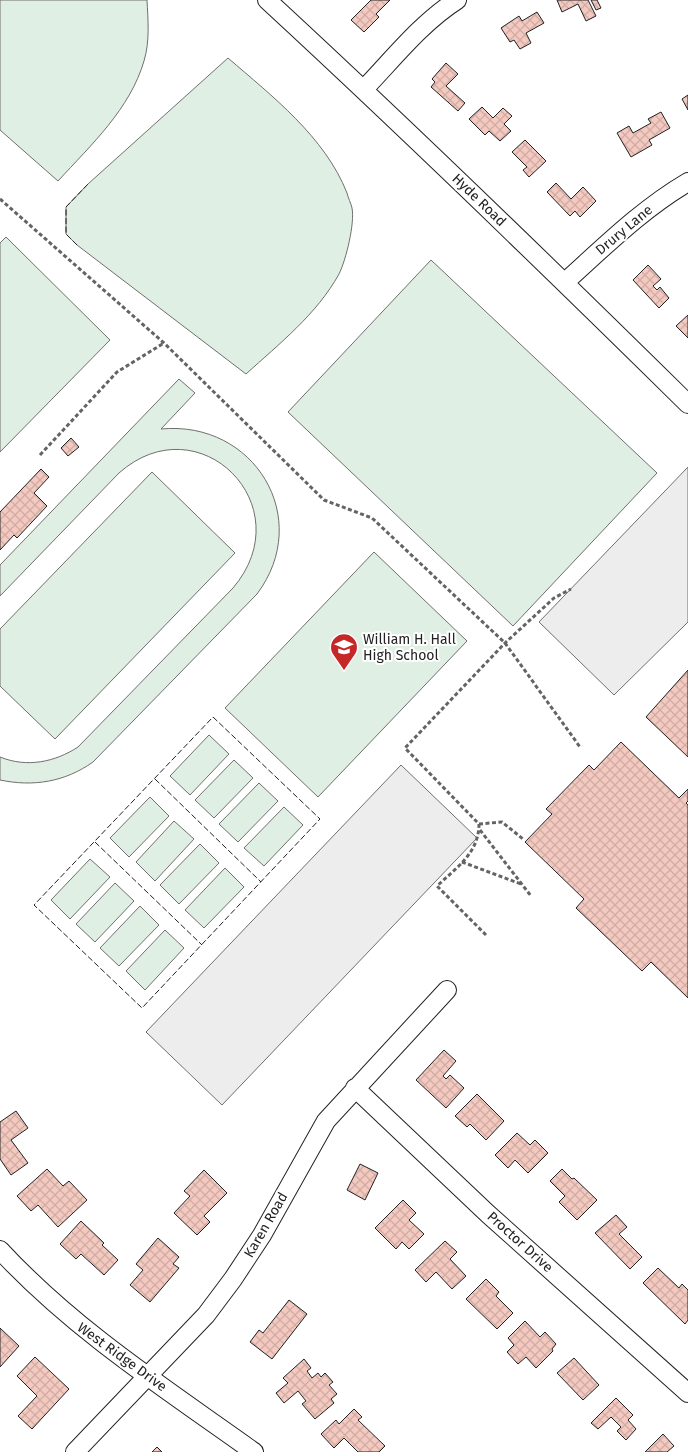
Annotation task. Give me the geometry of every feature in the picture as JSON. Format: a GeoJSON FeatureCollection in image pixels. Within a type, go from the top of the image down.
{"type":"FeatureCollection","features":[{"type":"Feature","properties":{"kind":"street","name":"Hyde Road"},"geometry":{"type":"LineString","coordinates":[[267,0],[364,90],[688,404]]}},
{"type":"Feature","properties":{"kind":"street"},"geometry":{"type":"LineString","coordinates":[[364,90],[420,31],[457,0]]}},
{"type":"Feature","properties":{"kind":"street","name":"Drury Lane"},"geometry":{"type":"LineString","coordinates":[[564,282],[654,204],[688,182]]}},
{"type":"Feature","properties":{"kind":"street","name":"Karen Road"},"geometry":{"type":"LineString","coordinates":[[75,1452],[206,1315],[262,1235],[317,1134],[336,1108],[447,990]]}},
{"type":"Feature","properties":{"kind":"street","name":"Proctor Drive"},"geometry":{"type":"LineString","coordinates":[[355,1088],[488,1214],[688,1393]]}},
{"type":"Feature","properties":{"kind":"street","name":"West Ridge Drive"},"geometry":{"type":"LineString","coordinates":[[0,1250],[26,1278],[74,1321],[254,1452]]}},
{"type":"Feature","properties":{"kind":"path"},"geometry":{"type":"LineString","coordinates":[[0,199],[164,343],[324,500],[372,518],[505,643],[580,747]]}},
{"type":"Feature","properties":{"kind":"path"},"geometry":{"type":"LineString","coordinates":[[40,455],[117,372],[164,343]]}},
{"type":"Feature","properties":{"kind":"path"},"geometry":{"type":"LineString","coordinates":[[486,935],[437,886],[475,847],[479,824],[405,748],[505,643],[554,598],[571,589]]}},
{"type":"Feature","properties":{"kind":"path"},"geometry":{"type":"LineString","coordinates":[[479,824],[502,822],[523,839]]}},
{"type":"Feature","properties":{"kind":"path"},"geometry":{"type":"LineString","coordinates":[[479,830],[531,896]]}},
{"type":"Feature","properties":{"kind":"path"},"geometry":{"type":"LineString","coordinates":[[462,862],[522,885]]}},
{"type":"Feature","properties":{"kind":"green space"},"geometry":{"type":"Polygon","coordinates":[[[0,0],[147,0],[147,46],[138,78],[108,126],[58,181],[0,130],[0,0]]]}},
{"type":"Feature","properties":{"kind":"green space"},"geometry":{"type":"Polygon","coordinates":[[[228,58],[279,103],[311,136],[337,173],[352,206],[353,215],[344,260],[339,274],[330,289],[297,328],[246,374],[77,245],[66,234],[66,207],[88,184],[228,58]]]}},
{"type":"Feature","properties":{"kind":"green space"},"geometry":{"type":"Polygon","coordinates":[[[6,237],[110,340],[0,452],[0,243],[6,237]]]}},
{"type":"Feature","properties":{"kind":"green space"},"geometry":{"type":"Polygon","coordinates":[[[431,260],[657,473],[513,626],[288,412],[431,260]]]}},
{"type":"Feature","properties":{"kind":"green space"},"geometry":{"type":"Polygon","coordinates":[[[179,379],[195,393],[161,429],[194,430],[223,440],[247,457],[265,480],[276,506],[279,535],[273,565],[257,594],[93,762],[71,774],[48,781],[25,783],[0,780],[0,757],[20,762],[40,762],[50,760],[78,747],[233,588],[251,557],[256,525],[249,497],[232,473],[209,457],[180,449],[150,454],[119,473],[0,596],[0,565],[179,379]]]}},
{"type":"Feature","properties":{"kind":"green space"},"geometry":{"type":"Polygon","coordinates":[[[152,472],[235,553],[55,739],[0,686],[0,629],[152,472]]]}},
{"type":"Feature","properties":{"kind":"green space"},"geometry":{"type":"Polygon","coordinates":[[[374,552],[467,641],[318,797],[225,708],[374,552]]]}},
{"type":"Feature","properties":{"kind":"green space"},"geometry":{"type":"Polygon","coordinates":[[[209,735],[229,754],[190,795],[170,776],[209,735]]]}},
{"type":"Feature","properties":{"kind":"green space"},"geometry":{"type":"Polygon","coordinates":[[[234,760],[253,778],[214,818],[195,800],[234,760]]]}},
{"type":"Feature","properties":{"kind":"green space"},"geometry":{"type":"Polygon","coordinates":[[[259,783],[278,801],[238,842],[219,824],[259,783]]]}},
{"type":"Feature","properties":{"kind":"green space"},"geometry":{"type":"Polygon","coordinates":[[[150,797],[169,816],[129,857],[110,838],[150,797]]]}},
{"type":"Feature","properties":{"kind":"green space"},"geometry":{"type":"Polygon","coordinates":[[[284,807],[303,825],[264,866],[244,848],[284,807]]]}},
{"type":"Feature","properties":{"kind":"green space"},"geometry":{"type":"Polygon","coordinates":[[[174,821],[194,839],[155,881],[136,862],[174,821]]]}},
{"type":"Feature","properties":{"kind":"green space"},"geometry":{"type":"Polygon","coordinates":[[[200,844],[219,863],[179,904],[160,885],[200,844]]]}},
{"type":"Feature","properties":{"kind":"green space"},"geometry":{"type":"Polygon","coordinates":[[[90,859],[110,877],[70,919],[51,900],[90,859]]]}},
{"type":"Feature","properties":{"kind":"green space"},"geometry":{"type":"Polygon","coordinates":[[[225,868],[244,887],[204,928],[185,910],[225,868]]]}},
{"type":"Feature","properties":{"kind":"green space"},"geometry":{"type":"Polygon","coordinates":[[[115,883],[134,901],[95,942],[76,924],[115,883]]]}},
{"type":"Feature","properties":{"kind":"green space"},"geometry":{"type":"Polygon","coordinates":[[[140,906],[159,925],[119,966],[100,948],[140,906]]]}},
{"type":"Feature","properties":{"kind":"green space"},"geometry":{"type":"Polygon","coordinates":[[[165,930],[184,948],[145,990],[126,971],[165,930]]]}},
{"type":"Feature","properties":{"kind":"shaded area"},"geometry":{"type":"Polygon","coordinates":[[[688,467],[688,622],[614,695],[539,622],[688,467]]]}},
{"type":"Feature","properties":{"kind":"shaded area"},"geometry":{"type":"Polygon","coordinates":[[[401,765],[477,838],[222,1105],[146,1032],[401,765]]]}},
{"type":"Feature","properties":{"kind":"building"},"geometry":{"type":"Polygon","coordinates":[[[371,0],[390,0],[376,14],[379,17],[364,32],[351,20],[371,0]]]}},
{"type":"Feature","properties":{"kind":"building"},"geometry":{"type":"Polygon","coordinates":[[[557,0],[588,0],[596,16],[586,21],[578,4],[562,12],[557,0]]]}},
{"type":"Feature","properties":{"kind":"building"},"geometry":{"type":"Polygon","coordinates":[[[591,0],[597,0],[601,8],[596,10],[591,0]]]}},
{"type":"Feature","properties":{"kind":"building"},"geometry":{"type":"Polygon","coordinates":[[[537,12],[544,23],[526,33],[531,43],[520,49],[514,40],[510,42],[501,28],[519,16],[522,21],[537,12]]]}},
{"type":"Feature","properties":{"kind":"building"},"geometry":{"type":"Polygon","coordinates":[[[446,63],[458,74],[446,86],[465,103],[458,111],[431,87],[435,82],[432,79],[446,63]]]}},
{"type":"Feature","properties":{"kind":"building"},"geometry":{"type":"Polygon","coordinates":[[[688,95],[688,110],[682,99],[688,95]]]}},
{"type":"Feature","properties":{"kind":"building"},"geometry":{"type":"Polygon","coordinates":[[[482,107],[493,118],[503,108],[512,116],[504,124],[511,131],[500,141],[489,131],[485,135],[469,119],[482,107]]]}},
{"type":"Feature","properties":{"kind":"building"},"geometry":{"type":"Polygon","coordinates":[[[661,112],[670,128],[649,140],[652,145],[631,157],[617,133],[629,126],[633,133],[651,123],[648,119],[661,112]]]}},
{"type":"Feature","properties":{"kind":"building"},"geometry":{"type":"Polygon","coordinates":[[[525,140],[546,161],[529,177],[523,170],[527,167],[512,152],[525,140]]]}},
{"type":"Feature","properties":{"kind":"building"},"geometry":{"type":"Polygon","coordinates":[[[556,183],[571,199],[583,187],[596,201],[580,217],[575,211],[570,216],[547,192],[556,183]]]}},
{"type":"Feature","properties":{"kind":"building"},"geometry":{"type":"Polygon","coordinates":[[[648,265],[661,279],[653,286],[657,290],[660,287],[669,298],[659,308],[633,280],[648,265]]]}},
{"type":"Feature","properties":{"kind":"building"},"geometry":{"type":"Polygon","coordinates":[[[688,315],[688,338],[676,326],[688,315]]]}},
{"type":"Feature","properties":{"kind":"building"},"geometry":{"type":"Polygon","coordinates":[[[71,438],[79,447],[68,456],[61,448],[71,438]]]}},
{"type":"Feature","properties":{"kind":"building"},"geometry":{"type":"Polygon","coordinates":[[[41,469],[49,477],[34,493],[47,506],[17,538],[14,535],[0,550],[0,512],[41,469]]]}},
{"type":"Feature","properties":{"kind":"building"},"geometry":{"type":"Polygon","coordinates":[[[688,670],[688,757],[646,717],[688,670]]]}},
{"type":"Feature","properties":{"kind":"building"},"geometry":{"type":"Polygon","coordinates":[[[621,742],[679,798],[688,789],[688,801],[686,803],[688,805],[688,998],[651,962],[642,971],[576,908],[584,899],[525,842],[552,814],[546,809],[589,765],[594,770],[621,742]]]}},
{"type":"Feature","properties":{"kind":"building"},"geometry":{"type":"Polygon","coordinates":[[[444,1050],[456,1061],[443,1076],[446,1079],[450,1075],[464,1088],[446,1108],[416,1080],[444,1050]]]}},
{"type":"Feature","properties":{"kind":"building"},"geometry":{"type":"Polygon","coordinates":[[[477,1094],[504,1121],[486,1140],[470,1124],[467,1127],[455,1116],[477,1094]]]}},
{"type":"Feature","properties":{"kind":"building"},"geometry":{"type":"Polygon","coordinates":[[[16,1111],[28,1128],[11,1140],[28,1163],[11,1175],[0,1159],[0,1122],[16,1111]]]}},
{"type":"Feature","properties":{"kind":"building"},"geometry":{"type":"Polygon","coordinates":[[[517,1133],[530,1145],[535,1140],[548,1153],[528,1173],[515,1160],[508,1168],[495,1155],[517,1133]]]}},
{"type":"Feature","properties":{"kind":"building"},"geometry":{"type":"Polygon","coordinates":[[[360,1164],[378,1173],[365,1200],[347,1190],[360,1164]]]}},
{"type":"Feature","properties":{"kind":"building"},"geometry":{"type":"Polygon","coordinates":[[[47,1169],[63,1186],[69,1181],[87,1200],[58,1227],[38,1205],[31,1211],[17,1196],[47,1169]]]}},
{"type":"Feature","properties":{"kind":"building"},"geometry":{"type":"Polygon","coordinates":[[[562,1169],[597,1200],[577,1220],[559,1202],[565,1196],[550,1181],[562,1169]]]}},
{"type":"Feature","properties":{"kind":"building"},"geometry":{"type":"Polygon","coordinates":[[[204,1170],[227,1193],[204,1216],[210,1222],[197,1235],[174,1213],[190,1196],[184,1191],[204,1170]]]}},
{"type":"Feature","properties":{"kind":"building"},"geometry":{"type":"Polygon","coordinates":[[[403,1200],[416,1213],[409,1220],[424,1234],[409,1249],[402,1242],[396,1249],[375,1228],[403,1200]]]}},
{"type":"Feature","properties":{"kind":"building"},"geometry":{"type":"Polygon","coordinates":[[[616,1215],[627,1227],[619,1234],[642,1257],[630,1269],[595,1233],[616,1215]]]}},
{"type":"Feature","properties":{"kind":"building"},"geometry":{"type":"Polygon","coordinates":[[[81,1221],[104,1243],[102,1245],[118,1260],[104,1275],[81,1254],[76,1259],[60,1244],[81,1221]]]}},
{"type":"Feature","properties":{"kind":"building"},"geometry":{"type":"Polygon","coordinates":[[[158,1238],[179,1257],[173,1264],[179,1268],[150,1302],[130,1285],[143,1270],[136,1264],[158,1238]]]}},
{"type":"Feature","properties":{"kind":"building"},"geometry":{"type":"Polygon","coordinates":[[[445,1241],[457,1252],[450,1259],[466,1276],[452,1289],[436,1272],[426,1282],[415,1270],[445,1241]]]}},
{"type":"Feature","properties":{"kind":"building"},"geometry":{"type":"Polygon","coordinates":[[[658,1268],[679,1288],[682,1284],[688,1290],[688,1320],[685,1324],[643,1283],[658,1268]]]}},
{"type":"Feature","properties":{"kind":"building"},"geometry":{"type":"Polygon","coordinates":[[[486,1279],[499,1292],[496,1296],[513,1313],[497,1329],[466,1299],[486,1279]]]}},
{"type":"Feature","properties":{"kind":"building"},"geometry":{"type":"Polygon","coordinates":[[[289,1300],[307,1314],[272,1359],[250,1342],[259,1330],[263,1333],[289,1300]]]}},
{"type":"Feature","properties":{"kind":"building"},"geometry":{"type":"Polygon","coordinates":[[[525,1321],[540,1337],[545,1332],[556,1344],[552,1349],[553,1351],[536,1368],[526,1357],[518,1364],[507,1352],[514,1345],[508,1338],[525,1321]]]}},
{"type":"Feature","properties":{"kind":"building"},"geometry":{"type":"Polygon","coordinates":[[[0,1328],[19,1346],[0,1367],[0,1328]]]}},
{"type":"Feature","properties":{"kind":"building"},"geometry":{"type":"Polygon","coordinates":[[[35,1357],[69,1389],[32,1429],[18,1416],[37,1396],[17,1376],[35,1357]]]}},
{"type":"Feature","properties":{"kind":"building"},"geometry":{"type":"Polygon","coordinates":[[[574,1358],[599,1385],[583,1400],[557,1373],[574,1358]]]}},
{"type":"Feature","properties":{"kind":"building"},"geometry":{"type":"Polygon","coordinates":[[[304,1359],[311,1368],[307,1371],[312,1378],[318,1373],[321,1377],[325,1373],[333,1382],[329,1385],[337,1394],[331,1399],[334,1403],[315,1419],[302,1404],[306,1401],[298,1391],[284,1403],[276,1393],[288,1383],[283,1378],[304,1359]]]}},
{"type":"Feature","properties":{"kind":"building"},"geometry":{"type":"Polygon","coordinates":[[[616,1398],[633,1415],[628,1420],[636,1429],[626,1440],[617,1431],[621,1427],[611,1417],[598,1429],[591,1423],[616,1398]]]}},
{"type":"Feature","properties":{"kind":"building"},"geometry":{"type":"Polygon","coordinates":[[[354,1409],[362,1417],[358,1420],[385,1446],[379,1452],[358,1452],[344,1438],[334,1448],[321,1434],[336,1420],[339,1424],[354,1409]]]}},
{"type":"Feature","properties":{"kind":"building"},"geometry":{"type":"Polygon","coordinates":[[[663,1434],[674,1446],[667,1452],[645,1452],[663,1434]]]}},
{"type":"Feature","properties":{"kind":"building"},"geometry":{"type":"Polygon","coordinates":[[[157,1447],[162,1452],[152,1452],[157,1447]]]}},
{"type":"Feature","properties":{"kind":"fence"},"geometry":{"type":"LineString","coordinates":[[77,245],[66,234],[66,207],[88,184]]}},
{"type":"Feature","properties":{"kind":"fence"},"geometry":{"type":"LineString","coordinates":[[213,717],[320,819],[142,1008],[34,905],[213,717]]}},
{"type":"Feature","properties":{"kind":"fence"},"geometry":{"type":"LineString","coordinates":[[155,779],[261,882]]}},
{"type":"Feature","properties":{"kind":"fence"},"geometry":{"type":"LineString","coordinates":[[95,842],[202,945]]}},
{"type":"Feature","properties":{"kind":"place","name":"William H. Hall High School"},"geometry":{"type":"Point","coordinates":[344,671]}}]}
